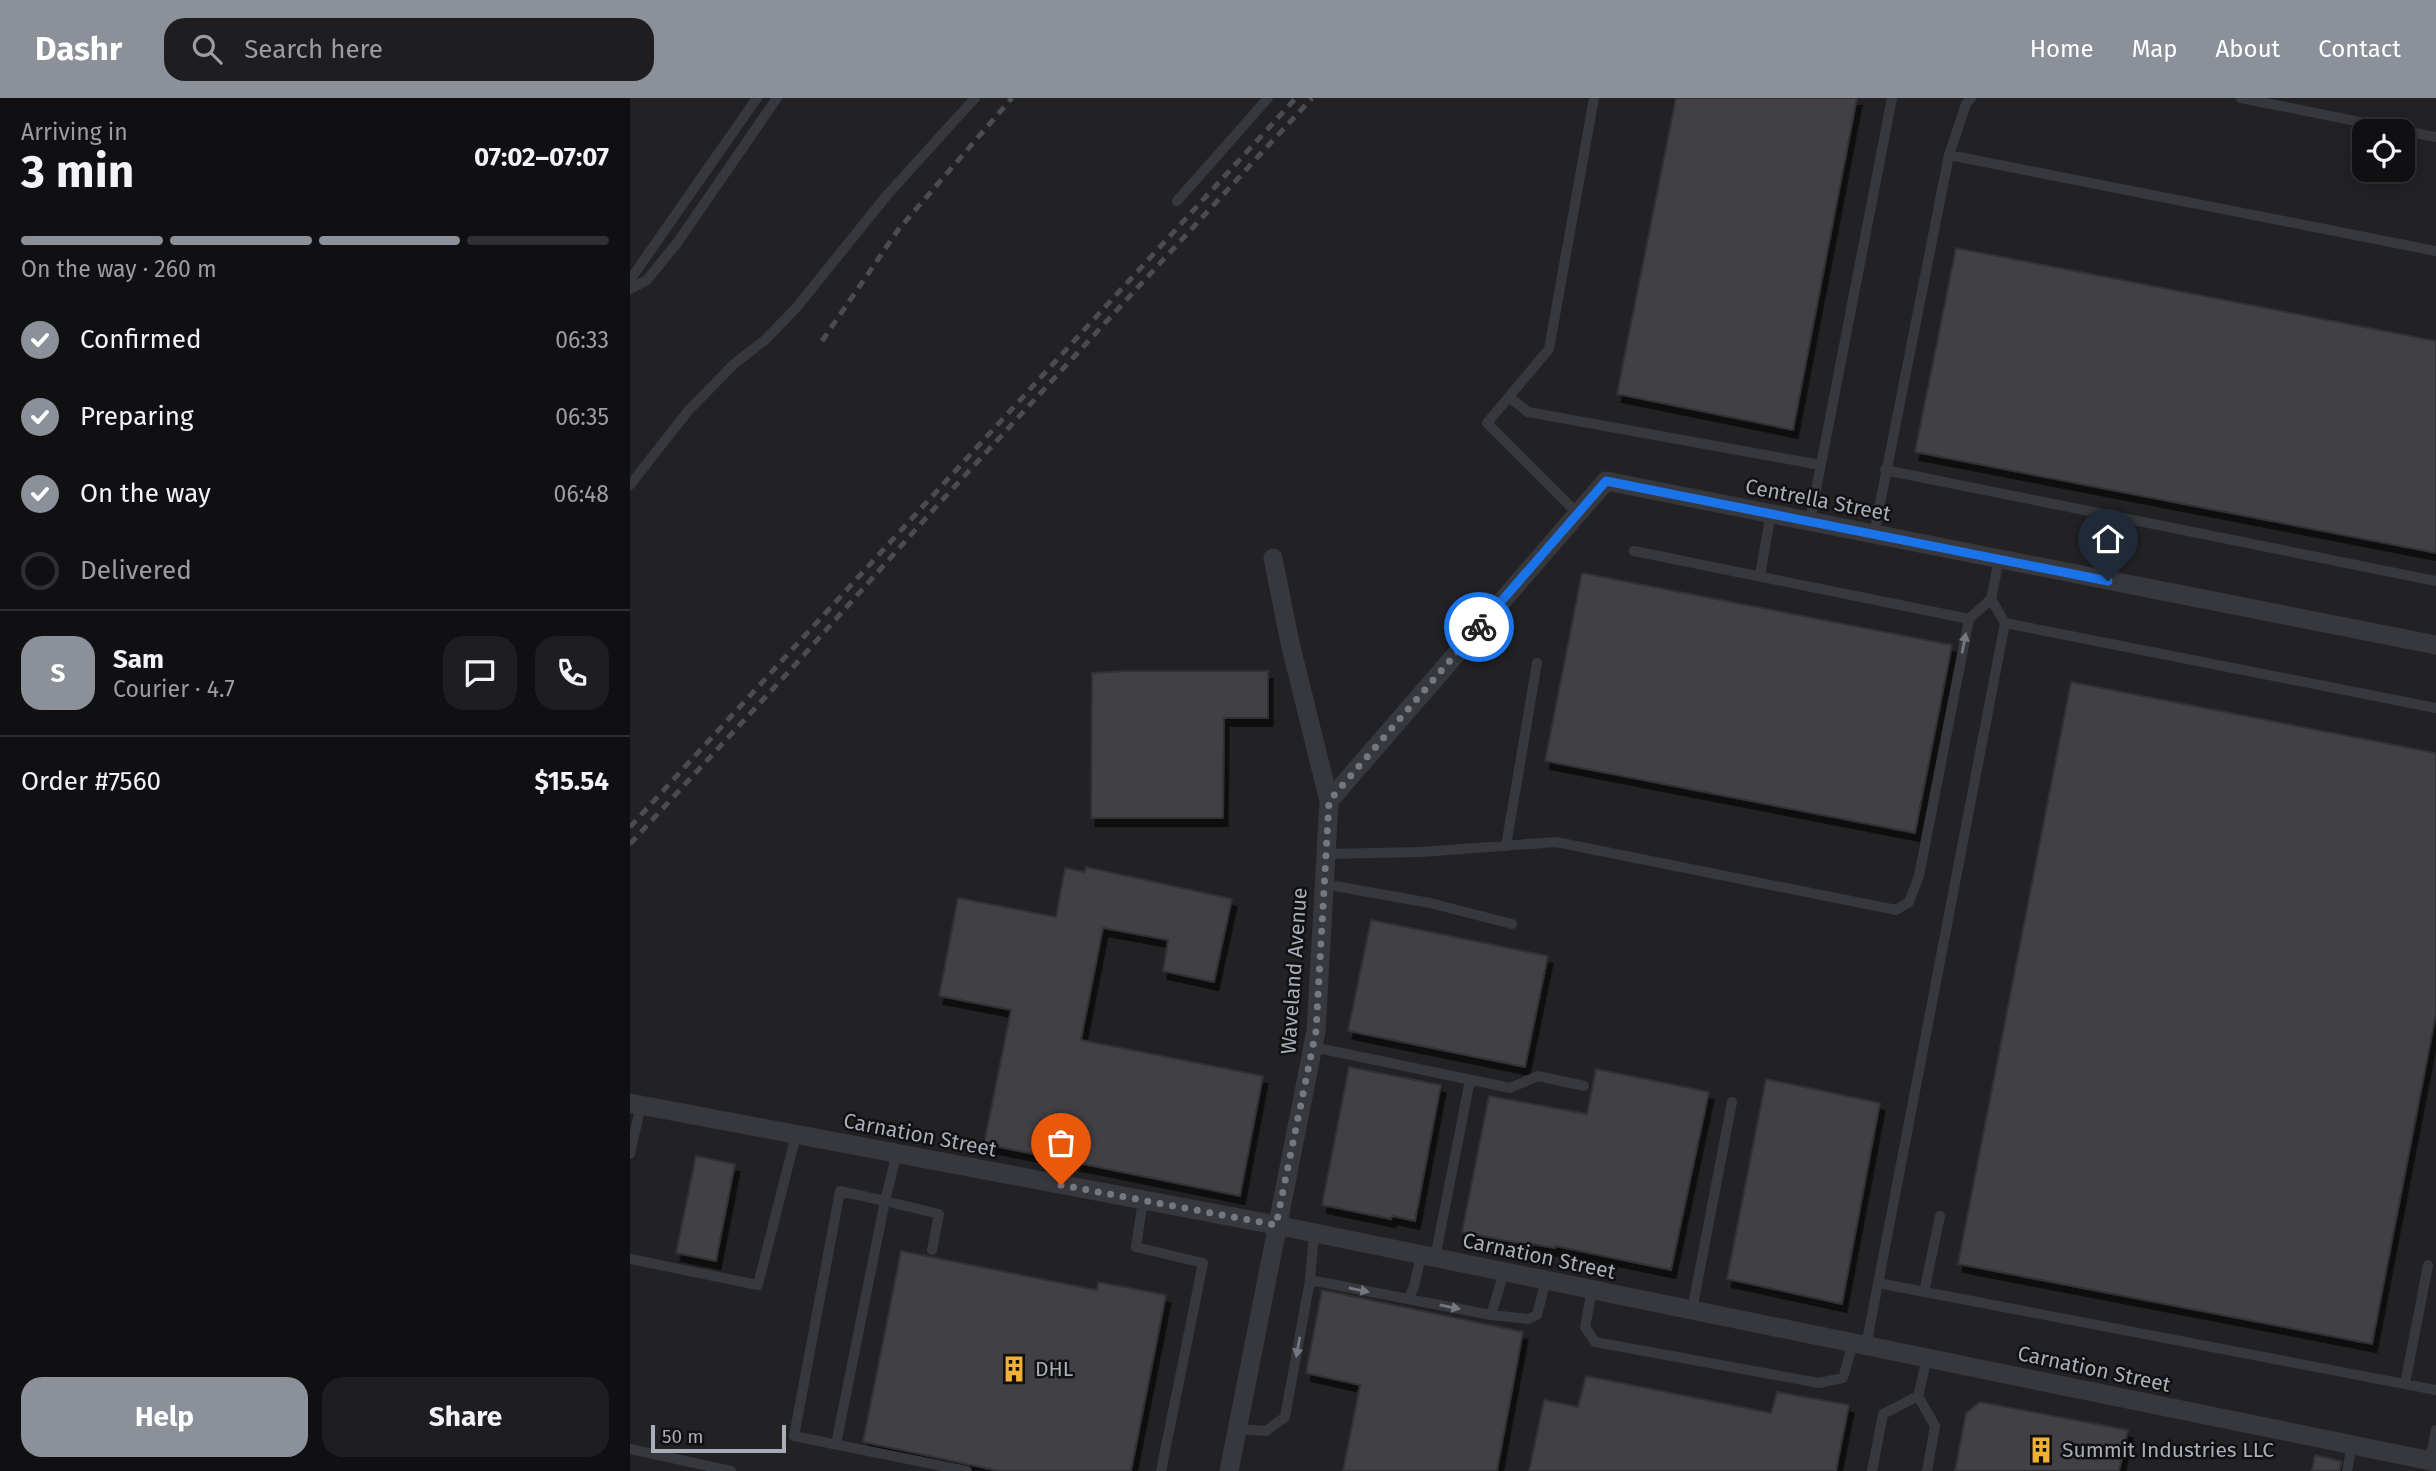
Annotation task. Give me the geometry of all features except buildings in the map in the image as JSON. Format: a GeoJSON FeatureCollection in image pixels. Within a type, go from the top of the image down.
{"type":"FeatureCollection","features":[{"type":"Feature","properties":{"kind":"street","name":"Centrella Street"},"geometry":{"type":"LineString","coordinates":[[1329,801],[1606,481],[2436,645]]}},
{"type":"Feature","properties":{"kind":"street","name":"Waveland Avenue"},"geometry":{"type":"LineString","coordinates":[[1229,1471],[1316,1031],[1329,801],[1290,643],[1273,558]]}},
{"type":"Feature","properties":{"kind":"street","name":"Carnation Street"},"geometry":{"type":"LineString","coordinates":[[635,1104],[1276,1225],[2433,1462]]}},
{"type":"Feature","properties":{"kind":"lane"},"geometry":{"type":"LineString","coordinates":[[630,279],[757,98]]}},
{"type":"Feature","properties":{"kind":"lane"},"geometry":{"type":"LineString","coordinates":[[630,289],[647,280],[677,243],[777,98]]}},
{"type":"Feature","properties":{"kind":"lane"},"geometry":{"type":"LineString","coordinates":[[630,485],[688,411],[734,364],[765,340],[796,308],[888,194],[975,98]]}},
{"type":"Feature","properties":{"kind":"lane"},"geometry":{"type":"LineString","coordinates":[[1177,201],[1268,98]]}},
{"type":"Feature","properties":{"kind":"lane"},"geometry":{"type":"LineString","coordinates":[[1578,514],[1487,423],[1549,349],[1594,98]]}},
{"type":"Feature","properties":{"kind":"lane"},"geometry":{"type":"LineString","coordinates":[[1810,521],[1892,98]]}},
{"type":"Feature","properties":{"kind":"lane"},"geometry":{"type":"LineString","coordinates":[[1874,534],[1949,155],[1966,104],[1971,98]]}},
{"type":"Feature","properties":{"kind":"lane"},"geometry":{"type":"LineString","coordinates":[[2241,98],[2436,137]]}},
{"type":"Feature","properties":{"kind":"lane"},"geometry":{"type":"LineString","coordinates":[[1949,155],[2436,251]]}},
{"type":"Feature","properties":{"kind":"lane"},"geometry":{"type":"LineString","coordinates":[[1509,397],[1528,412],[1821,465]]}},
{"type":"Feature","properties":{"kind":"lane"},"geometry":{"type":"LineString","coordinates":[[1885,470],[2436,581]]}},
{"type":"Feature","properties":{"kind":"lane"},"geometry":{"type":"LineString","coordinates":[[1760,575],[1771,513]]}},
{"type":"Feature","properties":{"kind":"lane"},"geometry":{"type":"LineString","coordinates":[[1634,551],[1969,619]]}},
{"type":"Feature","properties":{"kind":"lane"},"geometry":{"type":"LineString","coordinates":[[1592,1290],[1585,1327],[1595,1342],[1819,1383],[1843,1378],[1860,1345],[1878,1283],[2005,623],[1992,599],[1999,560]]}},
{"type":"Feature","properties":{"kind":"lane"},"geometry":{"type":"LineString","coordinates":[[1325,854],[1422,852],[1556,842],[1896,910],[1909,902],[1919,876],[1969,619],[1992,599]]}},
{"type":"Feature","properties":{"kind":"lane"},"geometry":{"type":"LineString","coordinates":[[2005,623],[2436,708]]}},
{"type":"Feature","properties":{"kind":"lane"},"geometry":{"type":"LineString","coordinates":[[1506,846],[1537,663]]}},
{"type":"Feature","properties":{"kind":"lane"},"geometry":{"type":"LineString","coordinates":[[1323,883],[1430,903],[1512,924]]}},
{"type":"Feature","properties":{"kind":"lane"},"geometry":{"type":"LineString","coordinates":[[1313,1047],[1510,1088],[1538,1076],[1584,1086]]}},
{"type":"Feature","properties":{"kind":"lane"},"geometry":{"type":"LineString","coordinates":[[1408,1299],[1428,1256],[1470,1080]]}},
{"type":"Feature","properties":{"kind":"lane"},"geometry":{"type":"LineString","coordinates":[[1692,1310],[1732,1102]]}},
{"type":"Feature","properties":{"kind":"lane"},"geometry":{"type":"LineString","coordinates":[[630,1154],[635,1104]]}},
{"type":"Feature","properties":{"kind":"lane"},"geometry":{"type":"LineString","coordinates":[[630,1259],[758,1285],[796,1135]]}},
{"type":"Feature","properties":{"kind":"lane"},"geometry":{"type":"LineString","coordinates":[[836,1444],[897,1153]]}},
{"type":"Feature","properties":{"kind":"lane"},"geometry":{"type":"LineString","coordinates":[[932,1250],[939,1213],[840,1191],[794,1436],[967,1471]]}},
{"type":"Feature","properties":{"kind":"lane"},"geometry":{"type":"LineString","coordinates":[[1143,1200],[1136,1247],[1203,1263],[1161,1471]]}},
{"type":"Feature","properties":{"kind":"lane"},"geometry":{"type":"LineString","coordinates":[[1924,1292],[1940,1216]]}},
{"type":"Feature","properties":{"kind":"lane"},"geometry":{"type":"LineString","coordinates":[[1237,1429],[1266,1431],[1285,1417],[1310,1280],[1314,1233]]}},
{"type":"Feature","properties":{"kind":"lane"},"geometry":{"type":"LineString","coordinates":[[2405,1384],[2428,1265]]}},
{"type":"Feature","properties":{"kind":"lane"},"geometry":{"type":"LineString","coordinates":[[1491,1315],[1504,1272]]}},
{"type":"Feature","properties":{"kind":"lane"},"geometry":{"type":"LineString","coordinates":[[1310,1280],[1491,1315],[1528,1319],[1537,1315],[1546,1280]]}},
{"type":"Feature","properties":{"kind":"lane"},"geometry":{"type":"LineString","coordinates":[[1878,1283],[2436,1390]]}},
{"type":"Feature","properties":{"kind":"lane"},"geometry":{"type":"LineString","coordinates":[[1927,1358],[1918,1396],[1935,1426],[1927,1471]]}},
{"type":"Feature","properties":{"kind":"lane"},"geometry":{"type":"LineString","coordinates":[[1872,1471],[1883,1415],[1918,1396]]}},
{"type":"Feature","properties":{"kind":"lane"},"geometry":{"type":"LineString","coordinates":[[2433,1462],[2436,1430]]}},
{"type":"Feature","properties":{"kind":"lane"},"geometry":{"type":"LineString","coordinates":[[2347,1471],[2352,1445]]}},
{"type":"Feature","properties":{"kind":"lane"},"geometry":{"type":"LineString","coordinates":[[630,1449],[731,1471]]}},
{"type":"Feature","properties":{"kind":"shaded area"},"geometry":{"type":"Polygon","coordinates":[[[630,98],[2436,98],[2436,1471],[630,1471],[630,98]]]}},
{"type":"Feature","properties":{"kind":"railway"},"geometry":{"type":"LineString","coordinates":[[822,341],[898,230],[1012,98]]}},
{"type":"Feature","properties":{"kind":"railway"},"geometry":{"type":"LineString","coordinates":[[630,827],[1296,98]]}},
{"type":"Feature","properties":{"kind":"railway"},"geometry":{"type":"LineString","coordinates":[[630,844],[1312,98]]}},
{"type":"Feature","properties":{"kind":"way so far"},"geometry":{"type":"LineString","coordinates":[[1061,1185],[1276,1225],[1316,1031],[1329,801],[1479,627]]}},
{"type":"Feature","properties":{"kind":"place","name":"DHL"},"geometry":{"type":"Point","coordinates":[1014,1369]}},
{"type":"Feature","properties":{"kind":"place","name":"Summit Industries LLC"},"geometry":{"type":"Point","coordinates":[2041,1450]}},
{"type":"Feature","properties":{"kind":"route"},"geometry":{"type":"LineString","coordinates":[[1479,627],[1606,481],[2108,581]]}}]}
